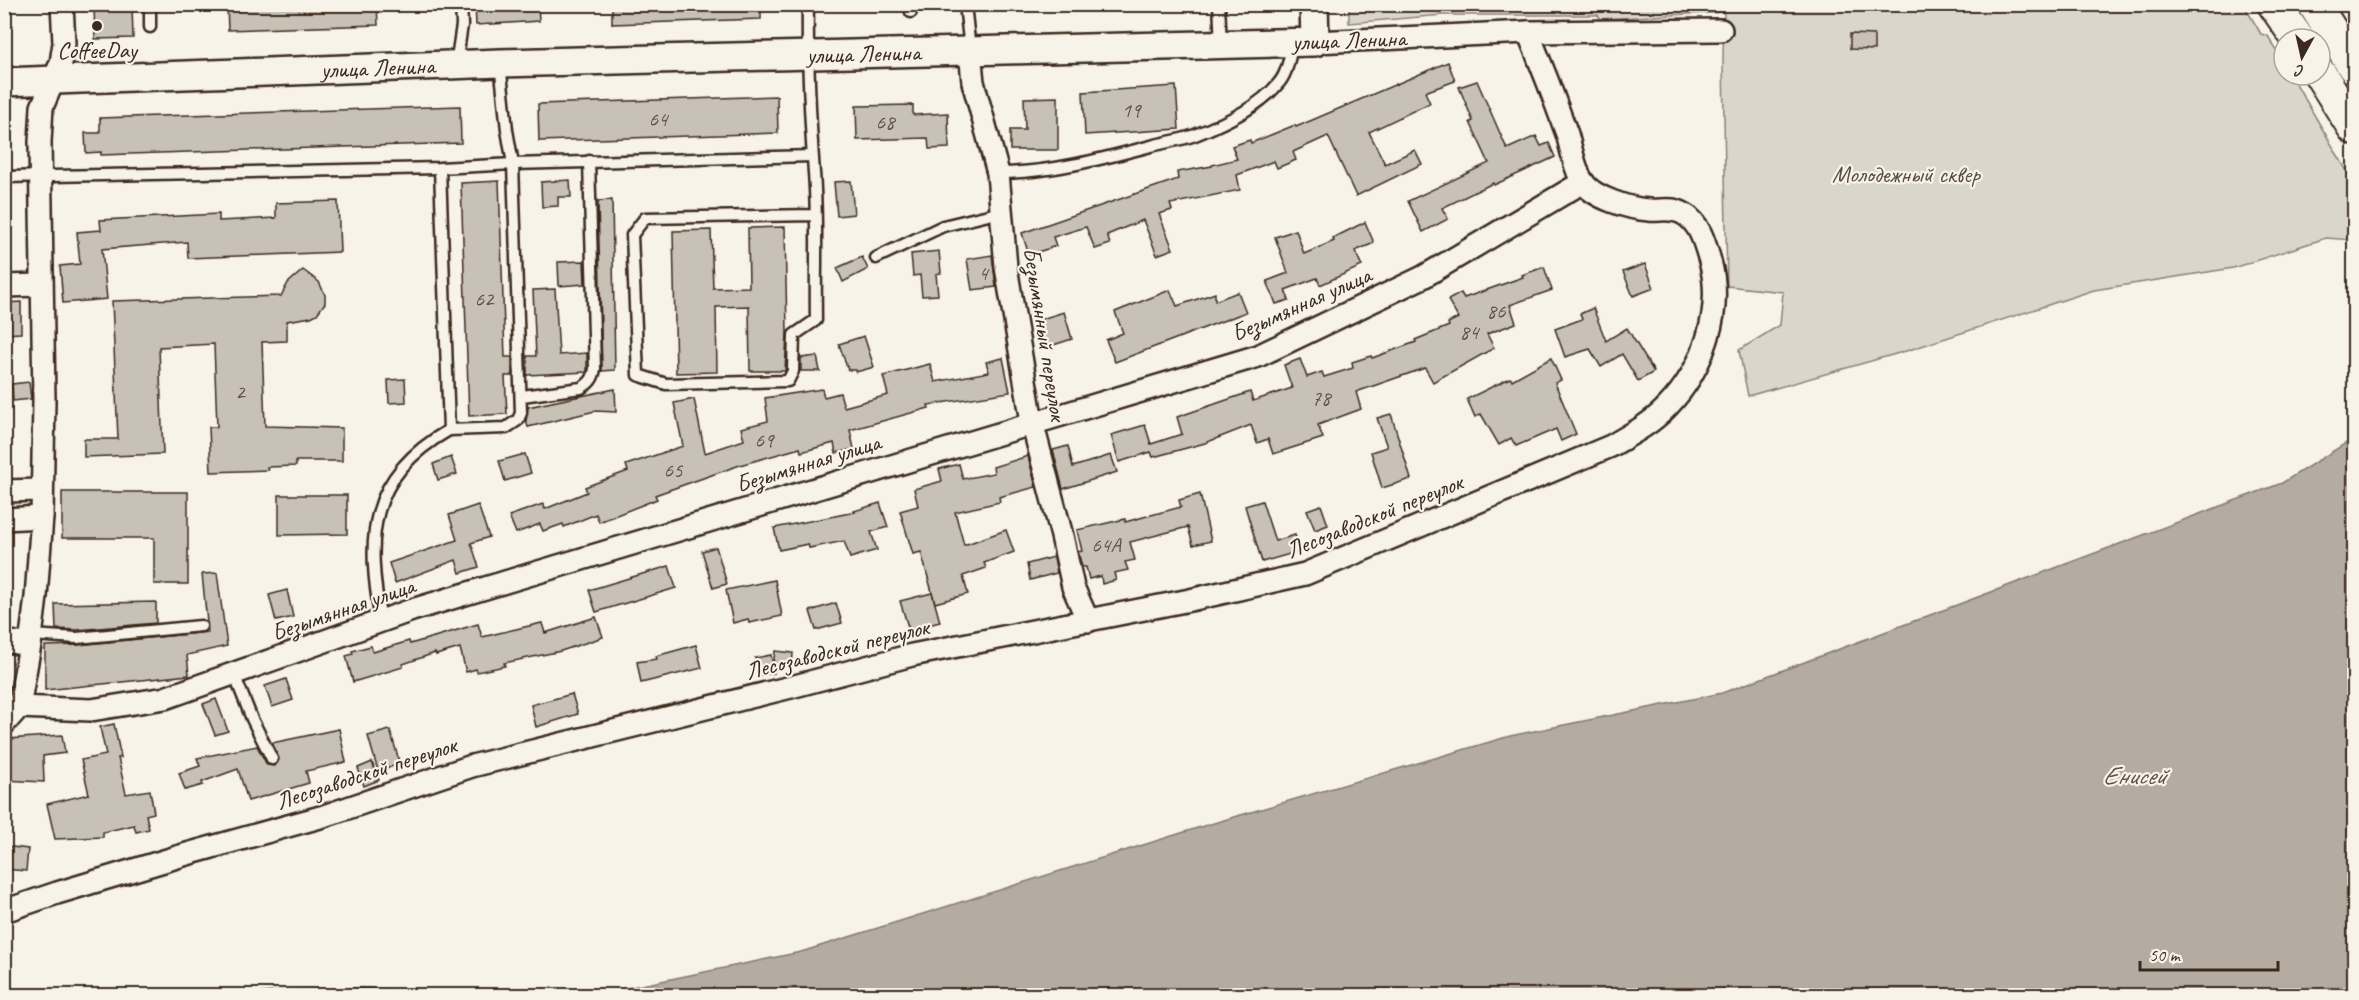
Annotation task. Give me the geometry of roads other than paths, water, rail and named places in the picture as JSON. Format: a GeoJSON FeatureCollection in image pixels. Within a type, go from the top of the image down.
{"type":"FeatureCollection","features":[{"type":"Feature","properties":{"kind":"main road"},"geometry":{"type":"LineString","coordinates":[[2274,4],[2290,27]]}},
{"type":"Feature","properties":{"kind":"main road"},"geometry":{"type":"LineString","coordinates":[[2314,4],[2355,67]]}},
{"type":"Feature","properties":{"kind":"main road"},"geometry":{"type":"LineString","coordinates":[[2328,87],[2355,128]]}},
{"type":"Feature","properties":{"kind":"street"},"geometry":{"type":"LineString","coordinates":[[4,724],[19,707],[31,640],[42,518],[44,400],[39,177],[42,107],[61,63],[64,43],[62,4]]}},
{"type":"Feature","properties":{"kind":"street"},"geometry":{"type":"LineString","coordinates":[[1304,43],[1314,4]]}},
{"type":"Feature","properties":{"kind":"street","name":"улица Ленина"},"geometry":{"type":"LineString","coordinates":[[4,82],[500,63],[1304,43],[1528,32],[1721,30]]}},
{"type":"Feature","properties":{"kind":"street"},"geometry":{"type":"LineString","coordinates":[[1528,32],[1583,183]]}},
{"type":"Feature","properties":{"kind":"street","name":"Безымянный переулок"},"geometry":{"type":"LineString","coordinates":[[970,51],[973,82],[998,173],[1006,267],[1032,422],[1073,587],[1088,621]]}},
{"type":"Feature","properties":{"kind":"street","name":"Лесозаводской переулок"},"geometry":{"type":"LineString","coordinates":[[4,911],[187,854],[324,816],[472,766],[912,655],[1190,600],[1305,574],[1611,446],[1667,408],[1690,379],[1711,326],[1714,298],[1713,273],[1706,248],[1694,222],[1678,211],[1628,207],[1609,200],[1583,183]]}},
{"type":"Feature","properties":{"kind":"street","name":"Безымянная улица"},"geometry":{"type":"LineString","coordinates":[[19,707],[91,710],[165,698],[381,621],[1032,422],[1258,356],[1423,277],[1583,183]]}},
{"type":"Feature","properties":{"kind":"street"},"geometry":{"type":"LineString","coordinates":[[4,286],[41,285]]}},
{"type":"Feature","properties":{"kind":"street"},"geometry":{"type":"LineString","coordinates":[[4,491],[42,490]]}},
{"type":"Feature","properties":{"kind":"street"},"geometry":{"type":"LineString","coordinates":[[4,519],[42,518]]}},
{"type":"Feature","properties":{"kind":"street"},"geometry":{"type":"LineString","coordinates":[[4,642],[31,640]]}},
{"type":"Feature","properties":{"kind":"lane"},"geometry":{"type":"LineString","coordinates":[[150,4],[150,27]]}},
{"type":"Feature","properties":{"kind":"lane"},"geometry":{"type":"LineString","coordinates":[[456,65],[462,25],[461,4]]}},
{"type":"Feature","properties":{"kind":"lane"},"geometry":{"type":"LineString","coordinates":[[807,4],[807,54],[815,215],[816,320],[794,335],[793,371],[788,381],[666,384],[638,375],[632,235],[645,218],[815,215]]}},
{"type":"Feature","properties":{"kind":"lane"},"geometry":{"type":"LineString","coordinates":[[965,4],[970,51]]}},
{"type":"Feature","properties":{"kind":"lane"},"geometry":{"type":"LineString","coordinates":[[1219,4],[1221,45]]}},
{"type":"Feature","properties":{"kind":"lane"},"geometry":{"type":"LineString","coordinates":[[998,173],[1018,173],[1122,154],[1193,136],[1212,128],[1236,116],[1277,86],[1304,43]]}},
{"type":"Feature","properties":{"kind":"lane"},"geometry":{"type":"LineString","coordinates":[[381,621],[373,575],[373,534],[380,506],[393,478],[409,458],[430,441],[449,430],[506,428],[518,420],[520,413],[522,396],[513,164],[500,63]]}},
{"type":"Feature","properties":{"kind":"lane"},"geometry":{"type":"LineString","coordinates":[[4,177],[440,168],[589,161],[812,156]]}},
{"type":"Feature","properties":{"kind":"lane"},"geometry":{"type":"LineString","coordinates":[[522,396],[581,388],[589,384],[593,378],[595,369],[589,161]]}},
{"type":"Feature","properties":{"kind":"lane"},"geometry":{"type":"LineString","coordinates":[[440,168],[449,430]]}},
{"type":"Feature","properties":{"kind":"lane"},"geometry":{"type":"LineString","coordinates":[[876,258],[943,226],[1001,213]]}},
{"type":"Feature","properties":{"kind":"lane"},"geometry":{"type":"LineString","coordinates":[[31,640],[201,627]]}},
{"type":"Feature","properties":{"kind":"lane"},"geometry":{"type":"LineString","coordinates":[[234,674],[252,719],[272,759]]}},
{"type":"Feature","properties":{"kind":"water","name":"Енисей"},"geometry":{"type":"Polygon","coordinates":[[[2354,438],[2354,995],[508,995],[613,991],[801,952],[1207,825],[1510,736],[1722,693],[2282,483],[2354,438]]]}},
{"type":"Feature","properties":{"kind":"water"},"geometry":{"type":"Polygon","coordinates":[[[360,988],[498,995],[239,995],[360,988]]]}},
{"type":"Feature","properties":{"kind":"place","name":"CoffeeDay"},"geometry":{"type":"Point","coordinates":[97,26]}},
{"type":"Feature","properties":{"kind":"park label","name":"Молодежный сквер"},"geometry":{"type":"Point","coordinates":[1906,174]}}]}
